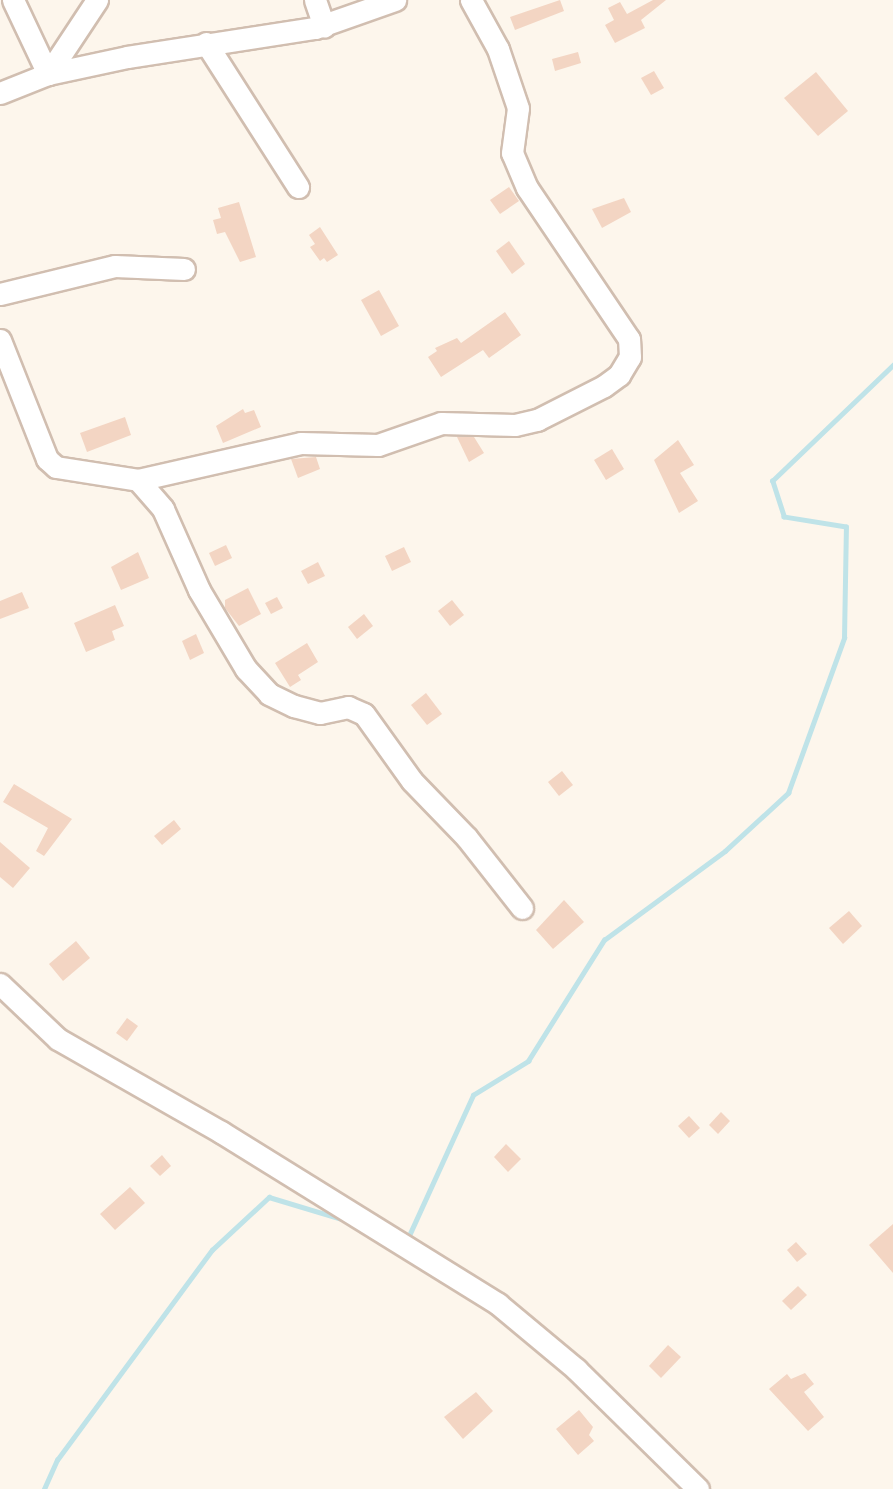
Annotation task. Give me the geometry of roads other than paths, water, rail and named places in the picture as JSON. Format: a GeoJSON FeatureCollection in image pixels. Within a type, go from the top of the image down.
{"type":"FeatureCollection","features":[{"type":"Feature","properties":{"kind":"street"},"geometry":{"type":"LineString","coordinates":[[13,0],[47,74]]}},
{"type":"Feature","properties":{"kind":"street"},"geometry":{"type":"LineString","coordinates":[[47,74],[97,0]]}},
{"type":"Feature","properties":{"kind":"street"},"geometry":{"type":"LineString","coordinates":[[315,0],[324,26]]}},
{"type":"Feature","properties":{"kind":"street"},"geometry":{"type":"LineString","coordinates":[[0,93],[47,74],[206,43],[324,26],[395,0]]}},
{"type":"Feature","properties":{"kind":"street"},"geometry":{"type":"LineString","coordinates":[[0,340],[47,459],[56,467],[138,480],[301,443],[378,444],[441,423],[515,425],[537,420],[619,375],[630,357],[629,339],[527,188],[512,153],[518,107],[498,49],[471,0]]}},
{"type":"Feature","properties":{"kind":"street"},"geometry":{"type":"LineString","coordinates":[[206,43],[299,187]]}},
{"type":"Feature","properties":{"kind":"street"},"geometry":{"type":"LineString","coordinates":[[0,294],[115,266],[184,269]]}},
{"type":"Feature","properties":{"kind":"street"},"geometry":{"type":"LineString","coordinates":[[138,480],[163,509],[199,590],[246,669],[269,694],[294,706],[320,713],[348,707],[364,714],[412,781],[474,845],[522,908]]}},
{"type":"Feature","properties":{"kind":"street"},"geometry":{"type":"LineString","coordinates":[[0,984],[58,1039],[221,1132],[498,1304],[576,1368],[698,1489]]}},
{"type":"Feature","properties":{"kind":"waterway"},"geometry":{"type":"LineString","coordinates":[[407,1240],[473,1095],[528,1061],[604,940],[725,851],[788,793],[844,638],[846,527],[784,517],[772,481],[893,365]]}},
{"type":"Feature","properties":{"kind":"waterway"},"geometry":{"type":"LineString","coordinates":[[44,1489],[57,1460],[212,1250],[269,1197],[342,1219]]}}]}
